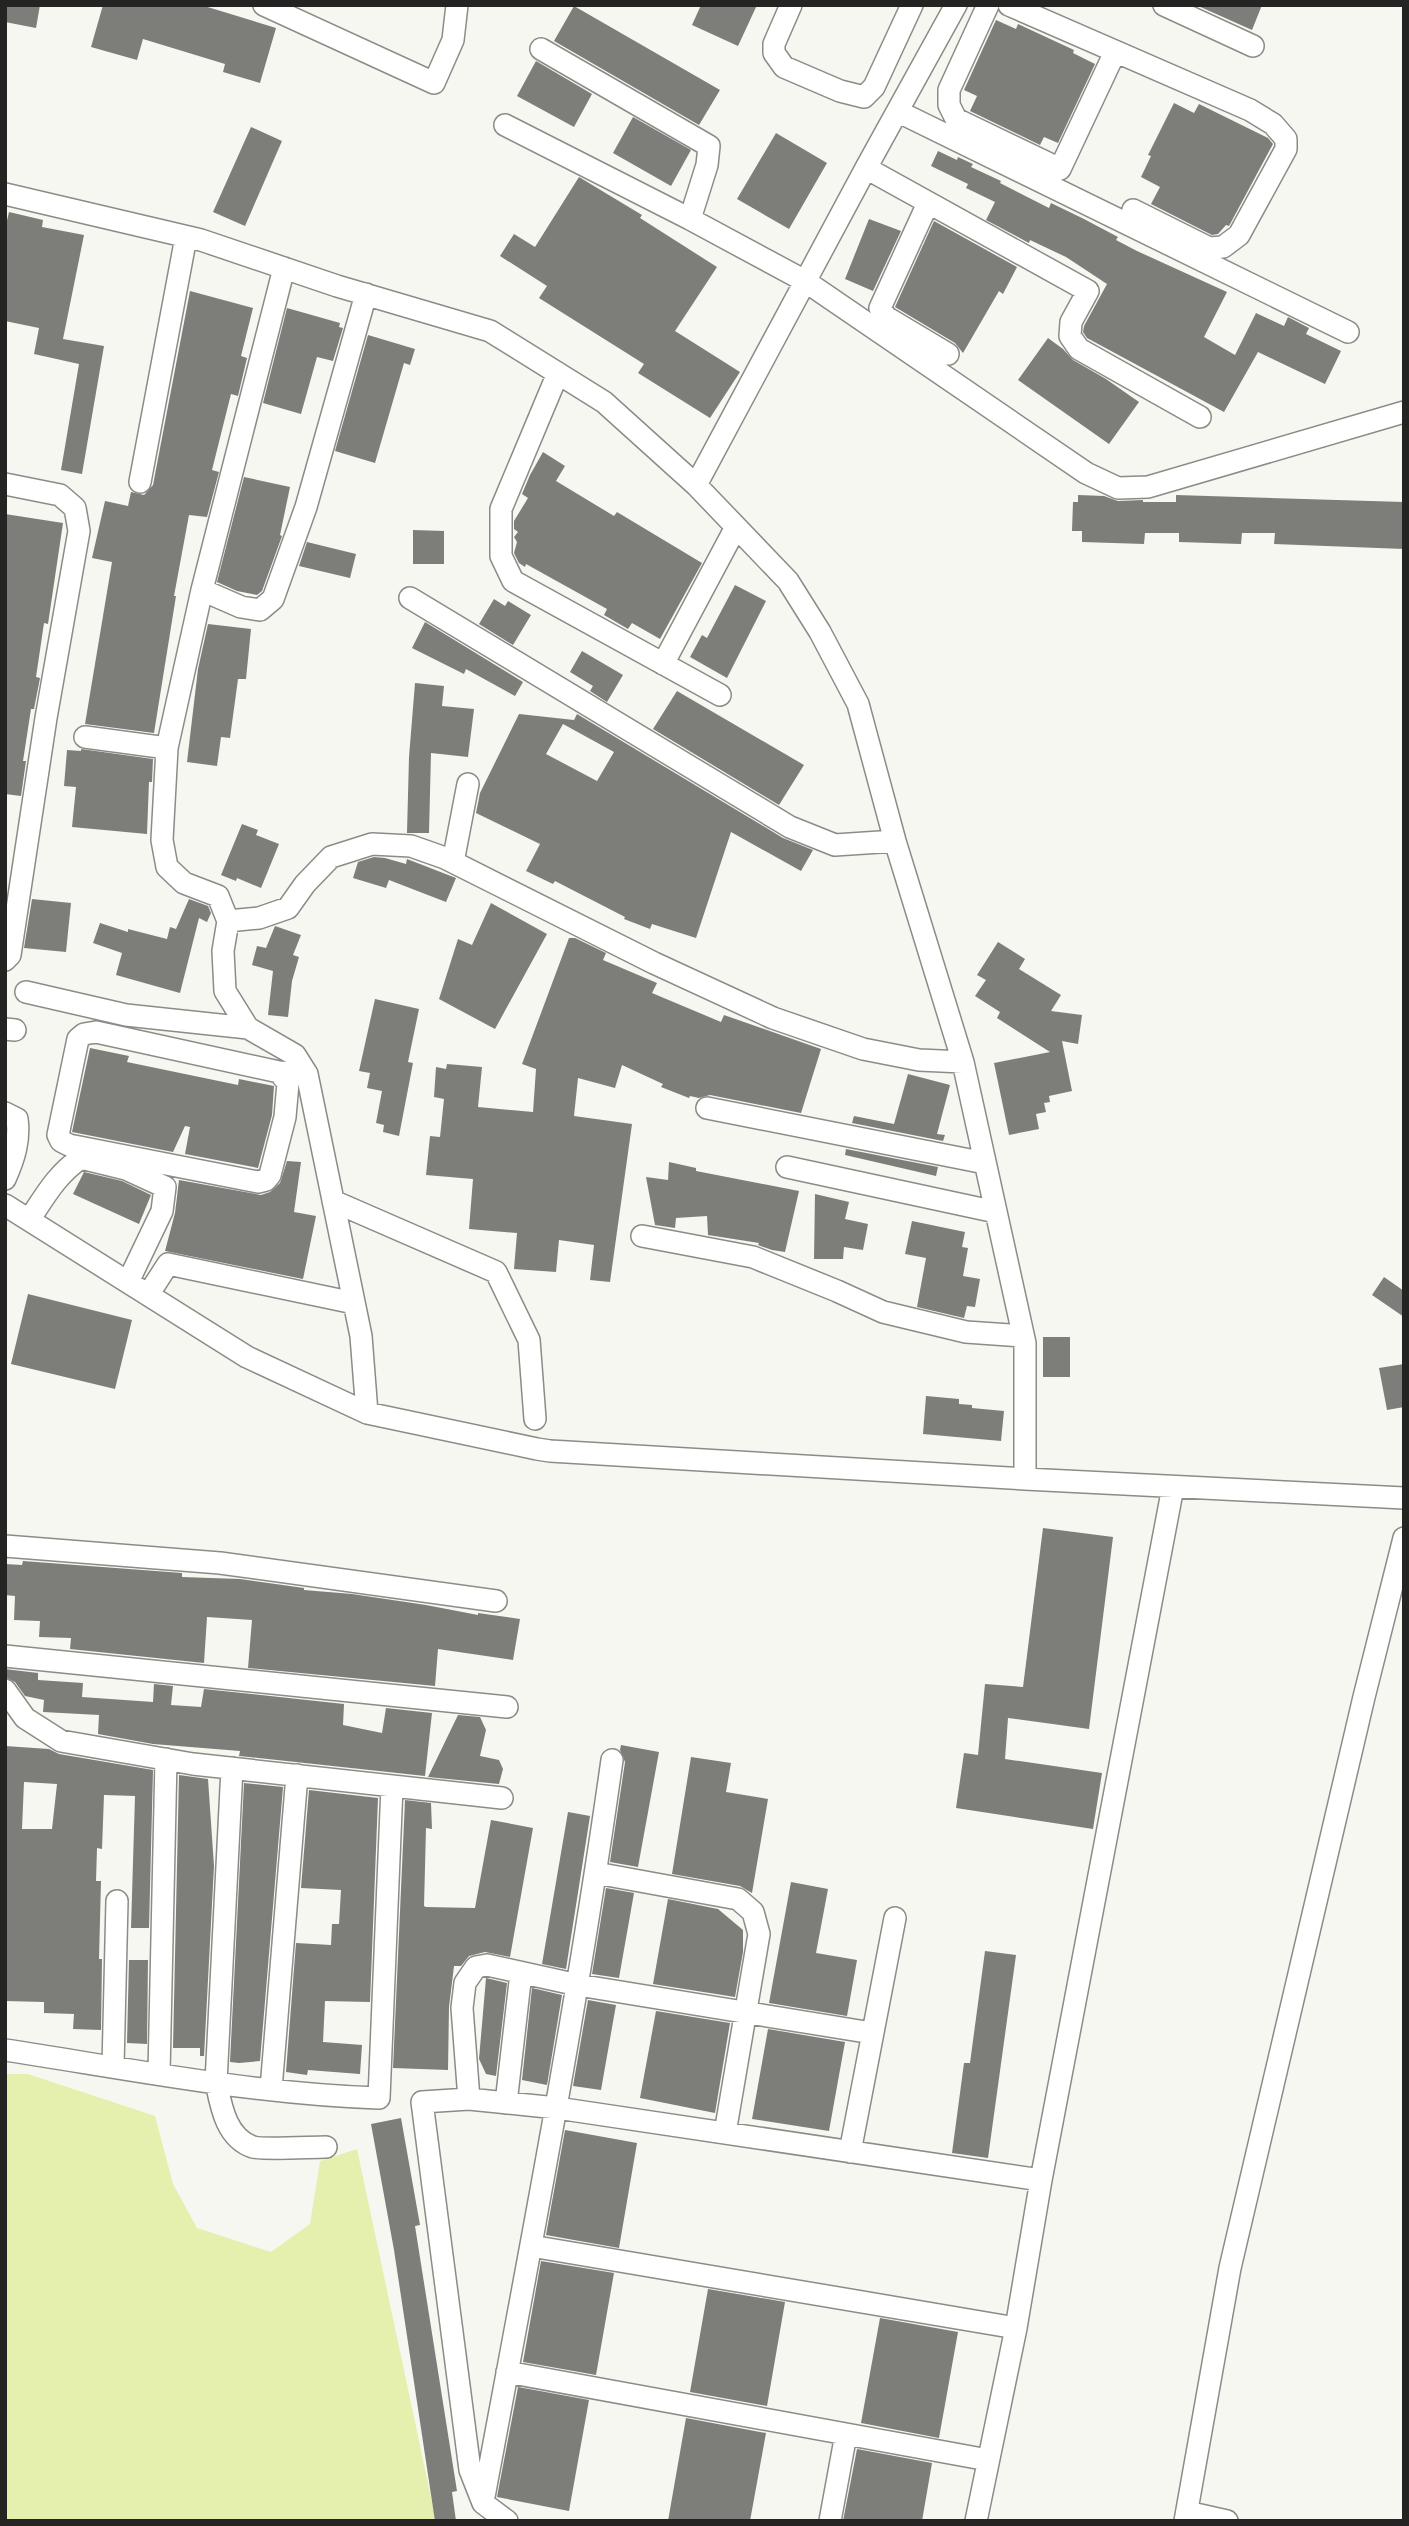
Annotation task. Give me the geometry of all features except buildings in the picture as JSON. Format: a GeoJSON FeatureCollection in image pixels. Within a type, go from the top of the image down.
{"type":"FeatureCollection","features":[{"type":"Feature","properties":{"kind":"street"},"geometry":{"type":"LineString","coordinates":[[264,5],[434,83],[453,40],[457,5]]}},
{"type":"Feature","properties":{"kind":"street"},"geometry":{"type":"LineString","coordinates":[[791,5],[774,44],[774,53],[783,67],[840,91],[864,97],[874,87],[912,5]]}},
{"type":"Feature","properties":{"kind":"street"},"geometry":{"type":"LineString","coordinates":[[988,5],[949,90],[949,105],[956,120],[1060,169],[1115,52]]}},
{"type":"Feature","properties":{"kind":"street"},"geometry":{"type":"LineString","coordinates":[[1009,5],[1250,110],[1272,124],[1286,139],[1286,149],[1239,235],[1223,247],[1209,248],[1133,210]]}},
{"type":"Feature","properties":{"kind":"street"},"geometry":{"type":"LineString","coordinates":[[1164,5],[1254,46]]}},
{"type":"Feature","properties":{"kind":"street"},"geometry":{"type":"LineString","coordinates":[[696,485],[866,168],[899,112],[948,8]]}},
{"type":"Feature","properties":{"kind":"street"},"geometry":{"type":"LineString","coordinates":[[541,49],[709,146],[707,165],[690,219]]}},
{"type":"Feature","properties":{"kind":"street"},"geometry":{"type":"LineString","coordinates":[[899,112],[1348,332]]}},
{"type":"Feature","properties":{"kind":"street"},"geometry":{"type":"LineString","coordinates":[[505,125],[805,281],[1065,460],[1118,488],[1149,487],[1404,412]]}},
{"type":"Feature","properties":{"kind":"street"},"geometry":{"type":"LineString","coordinates":[[866,168],[1088,291],[1071,322],[1070,336],[1079,349],[1200,417]]}},
{"type":"Feature","properties":{"kind":"street"},"geometry":{"type":"LineString","coordinates":[[5,194],[186,237],[490,331],[604,402],[696,485],[788,581],[820,632],[858,704],[895,841],[963,1062],[1023,1336],[1025,1479]]}},
{"type":"Feature","properties":{"kind":"street"},"geometry":{"type":"LineString","coordinates":[[928,203],[880,308],[886,317],[948,354]]}},
{"type":"Feature","properties":{"kind":"street"},"geometry":{"type":"LineString","coordinates":[[140,482],[186,237]]}},
{"type":"Feature","properties":{"kind":"street"},"geometry":{"type":"LineString","coordinates":[[248,1028],[225,991],[223,951],[228,921],[218,896],[184,883],[167,867],[162,840],[167,748],[202,590],[284,268]]}},
{"type":"Feature","properties":{"kind":"street"},"geometry":{"type":"LineString","coordinates":[[202,590],[241,607],[260,610],[273,599],[306,507],[366,294]]}},
{"type":"Feature","properties":{"kind":"street"},"geometry":{"type":"LineString","coordinates":[[558,373],[501,509],[501,556],[513,581],[719,695]]}},
{"type":"Feature","properties":{"kind":"street"},"geometry":{"type":"LineString","coordinates":[[5,484],[60,495],[75,508],[79,531],[46,718],[10,955],[5,960]]}},
{"type":"Feature","properties":{"kind":"street"},"geometry":{"type":"LineString","coordinates":[[663,664],[736,527]]}},
{"type":"Feature","properties":{"kind":"street"},"geometry":{"type":"LineString","coordinates":[[410,598],[790,827],[835,845],[895,841]]}},
{"type":"Feature","properties":{"kind":"street"},"geometry":{"type":"LineString","coordinates":[[85,737],[167,748]]}},
{"type":"Feature","properties":{"kind":"street"},"geometry":{"type":"LineString","coordinates":[[453,862],[468,784]]}},
{"type":"Feature","properties":{"kind":"street"},"geometry":{"type":"LineString","coordinates":[[228,921],[259,918],[288,908],[305,884],[331,857],[372,844],[411,846],[453,862],[773,1018],[863,1049],[919,1060],[963,1062]]}},
{"type":"Feature","properties":{"kind":"street"},"geometry":{"type":"LineString","coordinates":[[26,992],[127,1014],[248,1028],[295,1055],[307,1074],[361,1336],[367,1413]]}},
{"type":"Feature","properties":{"kind":"street"},"geometry":{"type":"LineString","coordinates":[[279,1072],[288,1083],[285,1117],[270,1175],[266,1180],[258,1182],[69,1144],[61,1141],[58,1135],[78,1039],[85,1034],[96,1032],[279,1072],[307,1074]]}},
{"type":"Feature","properties":{"kind":"street"},"geometry":{"type":"LineString","coordinates":[[707,1108],[985,1163]]}},
{"type":"Feature","properties":{"kind":"street"},"geometry":{"type":"LineString","coordinates":[[5,1113],[16,1119],[19,1132],[14,1159],[5,1179]]}},
{"type":"Feature","properties":{"kind":"street"},"geometry":{"type":"LineString","coordinates":[[29,1220],[53,1182],[64,1169],[81,1158],[126,1169],[165,1187],[162,1211],[128,1282]]}},
{"type":"Feature","properties":{"kind":"street"},"geometry":{"type":"LineString","coordinates":[[787,1167],[996,1212]]}},
{"type":"Feature","properties":{"kind":"street"},"geometry":{"type":"LineString","coordinates":[[333,1201],[496,1272],[529,1340],[535,1419]]}},
{"type":"Feature","properties":{"kind":"street"},"geometry":{"type":"LineString","coordinates":[[5,1205],[247,1357],[367,1413],[550,1451],[1404,1498]]}},
{"type":"Feature","properties":{"kind":"street"},"geometry":{"type":"LineString","coordinates":[[642,1236],[753,1257],[883,1312],[966,1332],[1023,1336]]}},
{"type":"Feature","properties":{"kind":"street"},"geometry":{"type":"LineString","coordinates":[[148,1295],[169,1264],[354,1303]]}},
{"type":"Feature","properties":{"kind":"street"},"geometry":{"type":"LineString","coordinates":[[976,2521],[1016,2328],[1041,2179],[1173,1487]]}},
{"type":"Feature","properties":{"kind":"street"},"geometry":{"type":"LineString","coordinates":[[1227,2521],[1186,2517],[1230,2268],[1404,1538]]}},
{"type":"Feature","properties":{"kind":"street"},"geometry":{"type":"LineString","coordinates":[[5,1546],[220,1563],[496,1601]]}},
{"type":"Feature","properties":{"kind":"street"},"geometry":{"type":"LineString","coordinates":[[5,1656],[508,1707]]}},
{"type":"Feature","properties":{"kind":"street"},"geometry":{"type":"LineString","coordinates":[[6,1693],[25,1718],[61,1741],[232,1768],[502,1798]]}},
{"type":"Feature","properties":{"kind":"street"},"geometry":{"type":"LineString","coordinates":[[159,2073],[166,1759]]}},
{"type":"Feature","properties":{"kind":"street"},"geometry":{"type":"LineString","coordinates":[[492,2513],[508,2372],[578,1985],[612,1760]]}},
{"type":"Feature","properties":{"kind":"street"},"geometry":{"type":"LineString","coordinates":[[232,1768],[216,2082],[221,2109],[233,2133],[253,2147],[326,2147]]}},
{"type":"Feature","properties":{"kind":"street"},"geometry":{"type":"LineString","coordinates":[[271,2089],[297,1775]]}},
{"type":"Feature","properties":{"kind":"street"},"geometry":{"type":"LineString","coordinates":[[5,2050],[324,2096],[379,2098],[392,1786]]}},
{"type":"Feature","properties":{"kind":"street"},"geometry":{"type":"LineString","coordinates":[[596,1873],[738,1899],[753,1912],[759,1934],[725,2133]]}},
{"type":"Feature","properties":{"kind":"street"},"geometry":{"type":"LineString","coordinates":[[113,2066],[117,1901]]}},
{"type":"Feature","properties":{"kind":"street"},"geometry":{"type":"LineString","coordinates":[[850,2152],[895,1918]]}},
{"type":"Feature","properties":{"kind":"street"},"geometry":{"type":"LineString","coordinates":[[469,2099],[462,2008],[464,1983],[476,1967],[487,1965],[578,1985],[872,2033]]}},
{"type":"Feature","properties":{"kind":"street"},"geometry":{"type":"LineString","coordinates":[[506,2103],[521,1973]]}},
{"type":"Feature","properties":{"kind":"street"},"geometry":{"type":"LineString","coordinates":[[492,2513],[470,2470],[422,2102],[469,2099],[557,2108],[1041,2179]]}},
{"type":"Feature","properties":{"kind":"street"},"geometry":{"type":"LineString","coordinates":[[531,2246],[1016,2328]]}},
{"type":"Feature","properties":{"kind":"street"},"geometry":{"type":"LineString","coordinates":[[508,2372],[988,2460]]}},
{"type":"Feature","properties":{"kind":"street"},"geometry":{"type":"LineString","coordinates":[[830,2521],[846,2434]]}},
{"type":"Feature","properties":{"kind":"green space"},"geometry":{"type":"Polygon","coordinates":[[[5,2074],[28,2074],[155,2116],[173,2184],[197,2228],[271,2252],[310,2224],[320,2161],[357,2149],[436,2521],[5,2521],[5,2074]]]}}]}
